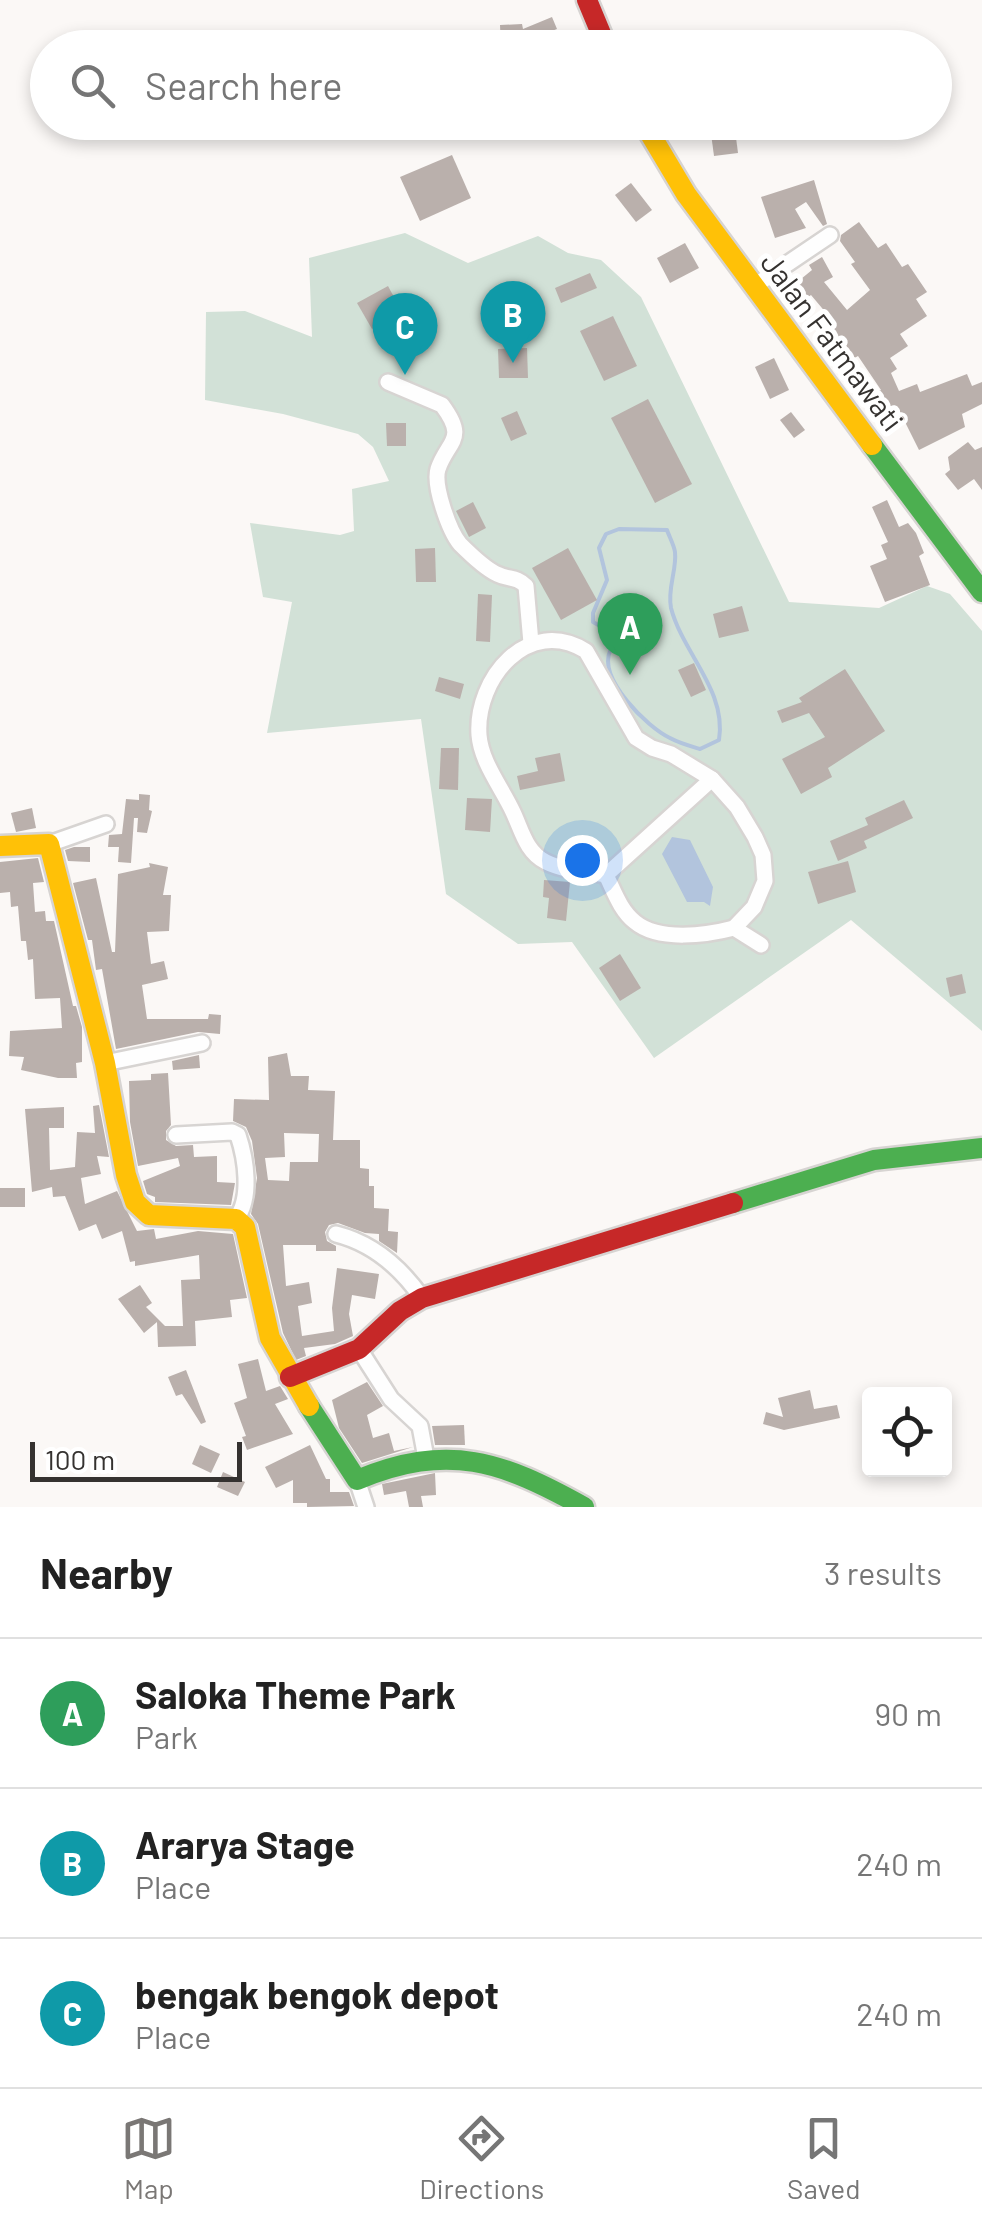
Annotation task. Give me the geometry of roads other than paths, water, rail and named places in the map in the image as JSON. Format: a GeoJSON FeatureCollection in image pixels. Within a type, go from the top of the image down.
{"type":"FeatureCollection","features":[{"type":"Feature","properties":{"kind":"main road"},"geometry":{"type":"LineString","coordinates":[[587,0],[600,30]]}},
{"type":"Feature","properties":{"kind":"main road","name":"Jalan Fatmawati"},"geometry":{"type":"LineString","coordinates":[[654,140],[686,194],[753,287],[982,592]]}},
{"type":"Feature","properties":{"kind":"main road"},"geometry":{"type":"LineString","coordinates":[[0,846],[49,844],[106,1063],[126,1175],[142,1212],[159,1217],[236,1219],[245,1227],[270,1338],[290,1377],[357,1480],[426,1458],[468,1459],[551,1487],[584,1507]]}},
{"type":"Feature","properties":{"kind":"main road"},"geometry":{"type":"LineString","coordinates":[[290,1377],[359,1349],[400,1310],[422,1298],[874,1160],[982,1148]]}},
{"type":"Feature","properties":{"kind":"street"},"geometry":{"type":"LineString","coordinates":[[753,287],[830,235]]}},
{"type":"Feature","properties":{"kind":"street"},"geometry":{"type":"LineString","coordinates":[[388,382],[442,404],[446,410],[455,433],[437,475],[451,530],[462,546],[496,574],[516,577],[526,586],[530,643]]}},
{"type":"Feature","properties":{"kind":"street"},"geometry":{"type":"LineString","coordinates":[[530,643],[574,644],[586,651],[636,738],[712,779],[737,808],[763,855],[766,881],[754,908],[734,928],[712,934],[648,930],[622,909],[606,875],[545,862],[534,853],[481,750],[478,732],[482,697],[503,662],[530,643]]}},
{"type":"Feature","properties":{"kind":"street"},"geometry":{"type":"LineString","coordinates":[[606,875],[712,779]]}},
{"type":"Feature","properties":{"kind":"street"},"geometry":{"type":"LineString","coordinates":[[49,844],[106,824]]}},
{"type":"Feature","properties":{"kind":"street"},"geometry":{"type":"LineString","coordinates":[[734,928],[761,945]]}},
{"type":"Feature","properties":{"kind":"street"},"geometry":{"type":"LineString","coordinates":[[106,1063],[202,1044]]}},
{"type":"Feature","properties":{"kind":"street"},"geometry":{"type":"LineString","coordinates":[[176,1134],[238,1135],[246,1194],[243,1210],[236,1219]]}},
{"type":"Feature","properties":{"kind":"street"},"geometry":{"type":"LineString","coordinates":[[336,1234],[367,1244],[408,1278],[422,1298]]}},
{"type":"Feature","properties":{"kind":"street"},"geometry":{"type":"LineString","coordinates":[[359,1349],[391,1399],[420,1426],[426,1458]]}},
{"type":"Feature","properties":{"kind":"street"},"geometry":{"type":"LineString","coordinates":[[357,1480],[366,1507]]}},
{"type":"Feature","properties":{"kind":"water"},"geometry":{"type":"Polygon","coordinates":[[[672,837],[690,840],[713,887],[710,906],[687,902],[662,854],[672,837]]]}},
{"type":"Feature","properties":{"kind":"waterway"},"geometry":{"type":"LineString","coordinates":[[619,529],[667,530],[673,544],[671,608],[710,688],[720,722],[719,740],[700,749],[673,740],[649,724],[627,701],[611,675],[610,651],[640,623],[646,610],[643,604],[631,604],[607,625],[593,622],[607,580],[599,548],[606,534],[619,529]]}},
{"type":"Feature","properties":{"kind":"place","name":"Ararya Stage"},"geometry":{"type":"Point","coordinates":[513,363]}},
{"type":"Feature","properties":{"kind":"place","name":"bengak bengok depot"},"geometry":{"type":"Point","coordinates":[405,375]}},
{"type":"Feature","properties":{"kind":"place","name":"Saloka Theme Park"},"geometry":{"type":"Point","coordinates":[630,675]}}]}
